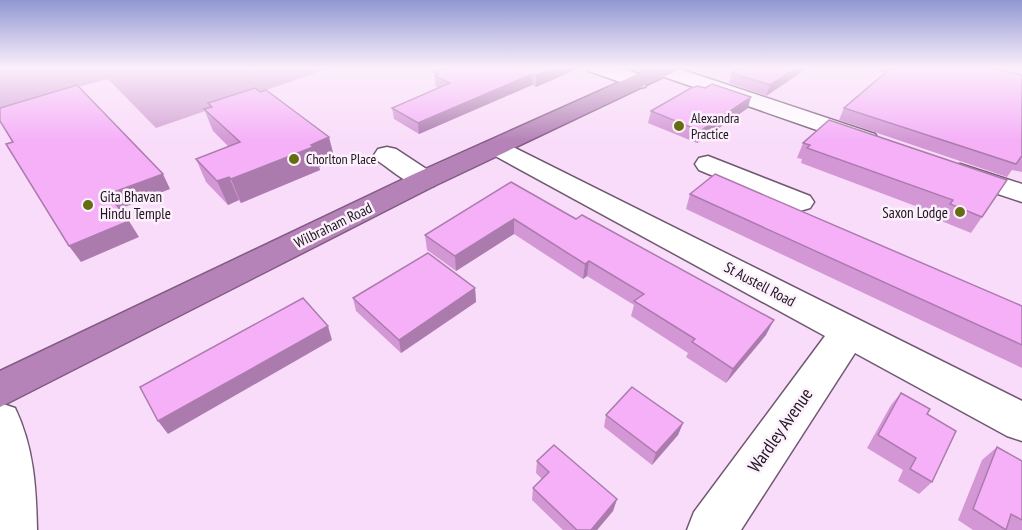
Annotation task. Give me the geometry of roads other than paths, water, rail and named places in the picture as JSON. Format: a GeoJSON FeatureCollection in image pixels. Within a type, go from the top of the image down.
{"type":"FeatureCollection","features":[{"type":"Feature","properties":{"kind":"highway","name":"Wilbraham Road"},"geometry":{"type":"LineString","coordinates":[[0,390],[424,180],[616,92]]}},
{"type":"Feature","properties":{"kind":"street"},"geometry":{"type":"LineString","coordinates":[[732,92],[883,146]]}},
{"type":"Feature","properties":{"kind":"street","name":"St Austell Road"},"geometry":{"type":"LineString","coordinates":[[497,147],[1022,422]]}},
{"type":"Feature","properties":{"kind":"street"},"geometry":{"type":"LineString","coordinates":[[387,155],[424,180]]}},
{"type":"Feature","properties":{"kind":"street"},"geometry":{"type":"LineString","coordinates":[[708,164],[800,202]]}},
{"type":"Feature","properties":{"kind":"street"},"geometry":{"type":"LineString","coordinates":[[938,164],[1022,193]]}},
{"type":"Feature","properties":{"kind":"street","name":"Wardley Avenue"},"geometry":{"type":"LineString","coordinates":[[712,530],[849,331]]}},
{"type":"Feature","properties":{"kind":"street"},"geometry":{"type":"LineString","coordinates":[[0,422],[12,471],[12,530]]}},
{"type":"Feature","properties":{"kind":"place","name":"Alexandra Practice"},"geometry":{"type":"Point","coordinates":[679,126]}},
{"type":"Feature","properties":{"kind":"place","name":"Chorlton Place"},"geometry":{"type":"Point","coordinates":[294,159]}},
{"type":"Feature","properties":{"kind":"place","name":"Gita Bhavan Hindu Temple"},"geometry":{"type":"Point","coordinates":[88,205]}},
{"type":"Feature","properties":{"kind":"place","name":"Saxon Lodge"},"geometry":{"type":"Point","coordinates":[960,212]}}]}
